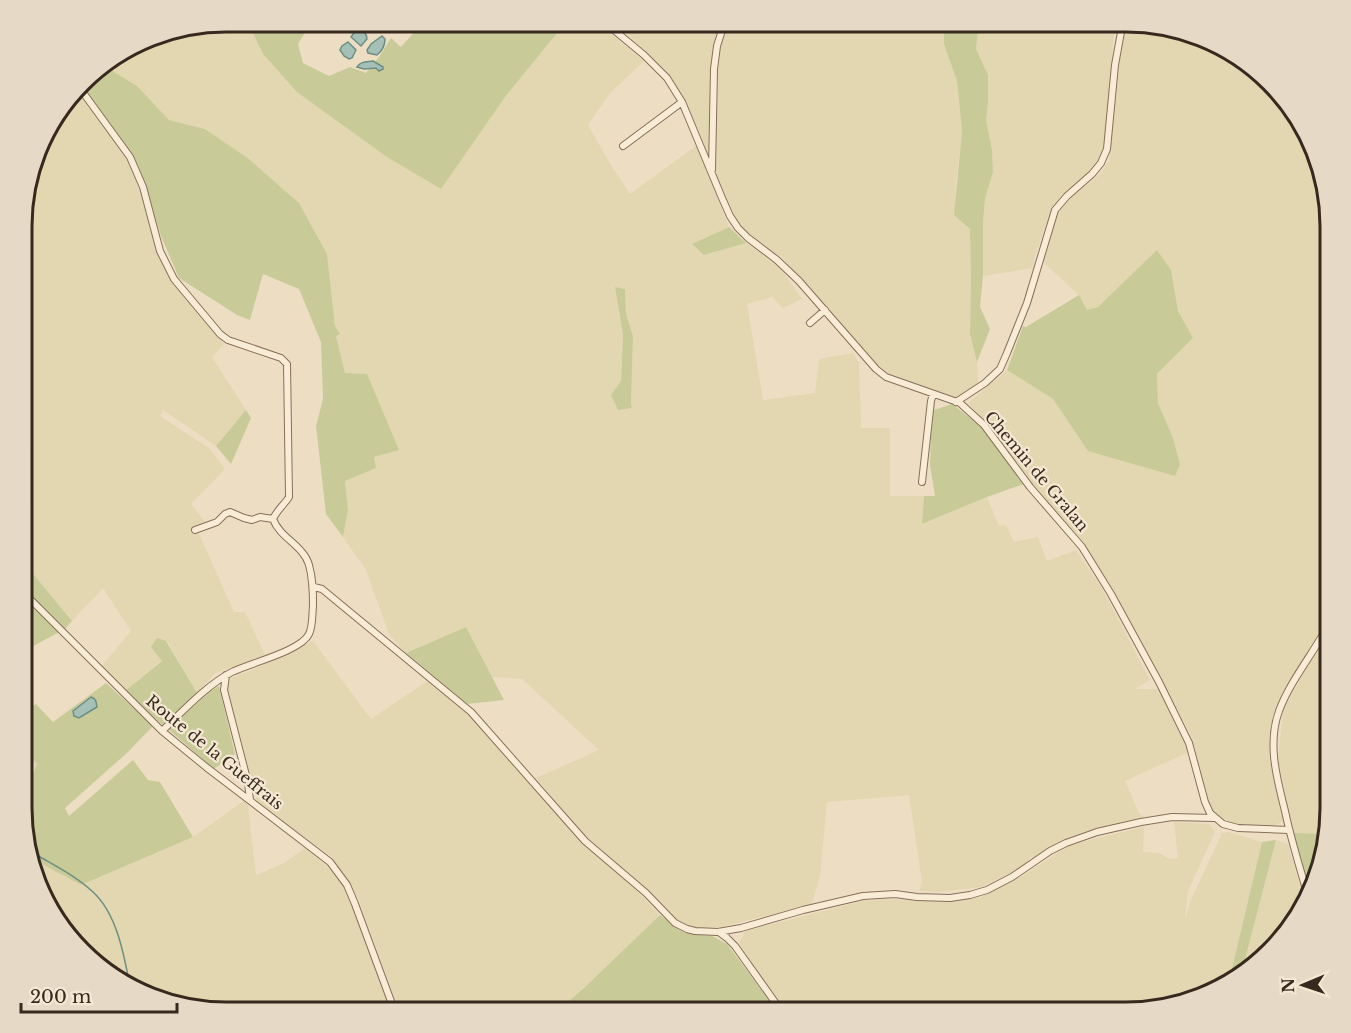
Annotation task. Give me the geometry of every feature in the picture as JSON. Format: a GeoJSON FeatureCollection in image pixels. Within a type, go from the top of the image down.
{"type":"FeatureCollection","features":[{"type":"Feature","properties":{"kind":"street","name":"Chemin de Gralan"},"geometry":{"type":"LineString","coordinates":[[616,32],[656,66],[667,78],[682,102],[730,216],[738,228],[799,281],[876,369],[886,377],[960,403],[984,425],[1030,487],[1082,547],[1111,594],[1190,743],[1205,802],[1215,818]]}},
{"type":"Feature","properties":{"kind":"street"},"geometry":{"type":"LineString","coordinates":[[712,173],[714,69],[721,32]]}},
{"type":"Feature","properties":{"kind":"street"},"geometry":{"type":"LineString","coordinates":[[956,402],[985,383],[1000,369],[1027,303],[1055,210],[1101,163],[1107,149],[1115,65],[1121,32]]}},
{"type":"Feature","properties":{"kind":"street"},"geometry":{"type":"LineString","coordinates":[[84,94],[130,157],[143,187],[160,250],[174,279],[220,334],[228,340],[281,358],[287,364],[289,497],[273,519]]}},
{"type":"Feature","properties":{"kind":"street"},"geometry":{"type":"LineString","coordinates":[[623,146],[682,102]]}},
{"type":"Feature","properties":{"kind":"street"},"geometry":{"type":"LineString","coordinates":[[810,323],[825,310]]}},
{"type":"Feature","properties":{"kind":"street"},"geometry":{"type":"LineString","coordinates":[[922,482],[933,394]]}},
{"type":"Feature","properties":{"kind":"street"},"geometry":{"type":"LineString","coordinates":[[195,530],[217,522],[230,512],[252,520],[260,517],[273,519]]}},
{"type":"Feature","properties":{"kind":"street"},"geometry":{"type":"LineString","coordinates":[[162,731],[226,675],[302,643],[310,633],[314,587],[309,563],[273,519]]}},
{"type":"Feature","properties":{"kind":"street"},"geometry":{"type":"LineString","coordinates":[[314,587],[322,589],[471,712],[585,841],[645,893],[668,918],[695,931],[718,932],[741,928],[863,896],[895,894],[950,898],[970,895],[987,890],[1012,877],[1058,847],[1097,832],[1141,822],[1172,817],[1215,818],[1222,824],[1238,828],[1289,830]]}},
{"type":"Feature","properties":{"kind":"street","name":"Route de la Gueffrais"},"geometry":{"type":"LineString","coordinates":[[32,601],[162,731],[330,862],[346,885],[355,904],[391,1001]]}},
{"type":"Feature","properties":{"kind":"street"},"geometry":{"type":"LineString","coordinates":[[1304,883],[1277,779],[1274,761],[1275,725],[1282,703],[1319,640]]}},
{"type":"Feature","properties":{"kind":"street"},"geometry":{"type":"LineString","coordinates":[[226,675],[224,690],[248,783],[250,800]]}},
{"type":"Feature","properties":{"kind":"street"},"geometry":{"type":"LineString","coordinates":[[718,932],[735,946],[775,1002]]}},
{"type":"Feature","properties":{"kind":"shaded area"},"geometry":{"type":"Polygon","coordinates":[[[252,32],[263,54],[297,92],[505,97],[558,32],[608,32],[644,61],[610,93],[588,125],[630,194],[696,146],[729,227],[693,244],[705,255],[746,243],[778,265],[802,299],[783,308],[772,297],[747,304],[763,400],[815,393],[819,359],[853,353],[859,363],[861,428],[890,428],[890,496],[924,496],[923,524],[987,497],[999,526],[1006,525],[1014,542],[1038,537],[1047,561],[1076,550],[1104,592],[1150,680],[1135,689],[1158,689],[1189,752],[1125,781],[1139,813],[1144,817],[1070,837],[1030,857],[1025,866],[981,887],[937,892],[919,891],[922,882],[909,795],[827,802],[820,876],[812,904],[721,927],[694,928],[676,920],[663,904],[582,832],[536,778],[599,750],[522,679],[492,677],[466,627],[406,653],[389,634],[366,570],[343,537],[348,510],[345,480],[376,468],[374,457],[398,449],[345,373],[336,336],[327,254],[299,203],[249,159],[205,129],[169,120],[137,86],[110,70],[128,57],[175,38],[200,33],[252,32]],[[615,287],[623,335],[621,381],[611,396],[632,408],[633,336],[626,314],[625,289],[615,287]]]}},
{"type":"Feature","properties":{"kind":"shaded area"},"geometry":{"type":"Polygon","coordinates":[[[354,32],[364,32],[367,39],[361,46],[351,37],[354,32]]]}},
{"type":"Feature","properties":{"kind":"shaded area"},"geometry":{"type":"Polygon","coordinates":[[[625,32],[944,32],[944,44],[957,81],[962,132],[955,192],[970,229],[970,334],[977,362],[978,383],[960,397],[952,398],[890,375],[877,366],[781,256],[774,254],[740,226],[720,187],[700,133],[681,94],[670,76],[625,32]]]}},
{"type":"Feature","properties":{"kind":"shaded area"},"geometry":{"type":"Polygon","coordinates":[[[978,32],[1115,32],[1104,148],[1098,164],[1061,196],[1051,209],[1033,268],[983,276],[985,199],[993,172],[992,150],[986,120],[988,75],[976,49],[978,32]]]}},
{"type":"Feature","properties":{"kind":"shaded area"},"geometry":{"type":"Polygon","coordinates":[[[1123,32],[1138,32],[1176,38],[1200,46],[1244,72],[1279,107],[1294,129],[1313,175],[1320,226],[1319,634],[1280,699],[1272,719],[1270,761],[1283,821],[1276,825],[1240,826],[1221,820],[1211,808],[1190,733],[1082,540],[1032,486],[991,428],[968,403],[1007,370],[1053,399],[1088,451],[1173,438],[1158,403],[1157,374],[1193,338],[1178,311],[1171,270],[1157,251],[1098,307],[1087,310],[1079,295],[1042,261],[1059,212],[1075,194],[1096,178],[1109,161],[1123,32]]]}},
{"type":"Feature","properties":{"kind":"shaded area"},"geometry":{"type":"Polygon","coordinates":[[[382,36],[385,42],[380,52],[377,55],[368,53],[367,50],[371,44],[382,36]]]}},
{"type":"Feature","properties":{"kind":"shaded area"},"geometry":{"type":"Polygon","coordinates":[[[348,42],[356,50],[349,59],[340,50],[348,42]]]}},
{"type":"Feature","properties":{"kind":"shaded area"},"geometry":{"type":"Polygon","coordinates":[[[373,61],[383,69],[379,71],[376,68],[357,67],[362,63],[373,61]]]}},
{"type":"Feature","properties":{"kind":"shaded area"},"geometry":{"type":"Polygon","coordinates":[[[81,97],[127,156],[143,196],[156,249],[168,275],[224,344],[212,357],[246,410],[216,446],[163,410],[160,416],[209,448],[225,469],[191,504],[205,522],[198,525],[199,534],[234,612],[245,612],[265,655],[215,673],[197,693],[167,641],[162,660],[125,691],[101,667],[131,631],[103,588],[72,621],[32,573],[32,226],[33,200],[46,151],[57,128],[81,97]]]}},
{"type":"Feature","properties":{"kind":"shaded area"},"geometry":{"type":"Polygon","coordinates":[[[313,641],[371,719],[429,680],[473,718],[562,819],[660,915],[568,1001],[396,1001],[358,898],[332,857],[257,802],[227,686],[232,678],[313,641]]]}},
{"type":"Feature","properties":{"kind":"shaded area"},"geometry":{"type":"Polygon","coordinates":[[[1319,646],[1317,834],[1293,833],[1278,759],[1283,710],[1319,646]]]}},
{"type":"Feature","properties":{"kind":"shaded area"},"geometry":{"type":"Polygon","coordinates":[[[91,697],[96,701],[97,707],[79,718],[74,716],[73,711],[91,697]]]}},
{"type":"Feature","properties":{"kind":"shaded area"},"geometry":{"type":"Polygon","coordinates":[[[32,758],[37,764],[32,775],[32,758]]]}},
{"type":"Feature","properties":{"kind":"shaded area"},"geometry":{"type":"Polygon","coordinates":[[[245,800],[248,806],[256,875],[284,863],[305,848],[327,866],[344,886],[388,1001],[213,1001],[188,998],[151,987],[128,976],[107,961],[80,935],[64,915],[40,863],[81,885],[193,837],[245,800]]]}},
{"type":"Feature","properties":{"kind":"shaded area"},"geometry":{"type":"Polygon","coordinates":[[[1174,822],[1209,824],[1215,832],[1188,891],[1185,920],[1190,902],[1222,833],[1228,832],[1262,842],[1232,969],[1200,987],[1163,998],[1126,1002],[777,1002],[739,943],[745,931],[863,901],[889,899],[945,902],[981,897],[1024,875],[1067,847],[1144,827],[1143,852],[1159,853],[1170,859],[1178,858],[1174,822]]]}},
{"type":"Feature","properties":{"kind":"shaded area"},"geometry":{"type":"Polygon","coordinates":[[[1276,840],[1288,844],[1301,889],[1287,915],[1271,935],[1245,960],[1276,840]]]}},
{"type":"Feature","properties":{"kind":"green space"},"geometry":{"type":"Polygon","coordinates":[[[252,32],[305,32],[298,44],[303,63],[329,76],[350,67],[366,73],[391,38],[401,47],[414,32],[558,32],[505,97],[441,189],[387,157],[297,92],[263,54],[252,32]]]}},
{"type":"Feature","properties":{"kind":"green space"},"geometry":{"type":"Polygon","coordinates":[[[944,32],[978,32],[976,49],[988,75],[986,120],[992,150],[993,172],[985,199],[980,307],[990,329],[977,362],[970,334],[970,229],[954,215],[962,131],[957,81],[944,44],[944,32]]]}},
{"type":"Feature","properties":{"kind":"green space"},"geometry":{"type":"Polygon","coordinates":[[[110,70],[137,86],[169,120],[205,129],[249,159],[299,203],[327,254],[335,326],[340,334],[336,336],[345,373],[367,374],[399,450],[374,457],[376,468],[345,481],[348,510],[343,537],[326,514],[316,426],[323,399],[321,342],[299,289],[263,274],[250,320],[237,315],[179,278],[161,236],[132,154],[85,93],[110,70]]]}},
{"type":"Feature","properties":{"kind":"green space"},"geometry":{"type":"Polygon","coordinates":[[[729,227],[746,243],[704,255],[692,244],[729,227]]]}},
{"type":"Feature","properties":{"kind":"green space"},"geometry":{"type":"Polygon","coordinates":[[[1157,250],[1171,270],[1178,311],[1193,338],[1157,374],[1158,403],[1173,438],[1180,465],[1175,476],[1088,451],[1053,399],[1007,370],[1023,326],[1026,327],[1079,295],[1087,310],[1098,307],[1157,250]]]}},
{"type":"Feature","properties":{"kind":"green space"},"geometry":{"type":"Polygon","coordinates":[[[615,287],[625,289],[626,314],[633,336],[632,408],[618,410],[611,395],[621,381],[623,335],[615,287]]]}},
{"type":"Feature","properties":{"kind":"green space"},"geometry":{"type":"Polygon","coordinates":[[[952,404],[979,425],[1024,484],[922,524],[924,496],[935,496],[930,465],[934,410],[952,404]]]}},
{"type":"Feature","properties":{"kind":"green space"},"geometry":{"type":"Polygon","coordinates":[[[246,410],[251,418],[231,464],[216,446],[246,410]]]}},
{"type":"Feature","properties":{"kind":"green space"},"geometry":{"type":"Polygon","coordinates":[[[32,573],[72,621],[65,629],[32,647],[32,573]]]}},
{"type":"Feature","properties":{"kind":"green space"},"geometry":{"type":"Polygon","coordinates":[[[466,627],[504,700],[467,704],[406,653],[466,627]]]}},
{"type":"Feature","properties":{"kind":"green space"},"geometry":{"type":"Polygon","coordinates":[[[157,638],[166,641],[197,693],[163,725],[125,691],[162,661],[151,647],[157,638]]]}},
{"type":"Feature","properties":{"kind":"green space"},"geometry":{"type":"Polygon","coordinates":[[[106,683],[153,726],[128,752],[65,808],[69,816],[133,760],[148,780],[160,782],[193,837],[81,885],[40,863],[32,820],[32,776],[37,764],[32,758],[32,706],[36,704],[53,722],[106,683]]]}},
{"type":"Feature","properties":{"kind":"green space"},"geometry":{"type":"Polygon","coordinates":[[[219,686],[235,754],[214,769],[168,729],[219,686]]]}},
{"type":"Feature","properties":{"kind":"green space"},"geometry":{"type":"Polygon","coordinates":[[[1293,833],[1317,834],[1306,879],[1293,833]]]}},
{"type":"Feature","properties":{"kind":"green space"},"geometry":{"type":"Polygon","coordinates":[[[1276,840],[1245,960],[1232,969],[1262,842],[1276,840]]]}},
{"type":"Feature","properties":{"kind":"green space"},"geometry":{"type":"Polygon","coordinates":[[[660,915],[685,933],[712,936],[727,944],[770,1002],[568,1001],[660,915]]]}},
{"type":"Feature","properties":{"kind":"waterway"},"geometry":{"type":"LineString","coordinates":[[37,855],[79,880],[101,901],[114,923],[128,976]]}}]}
